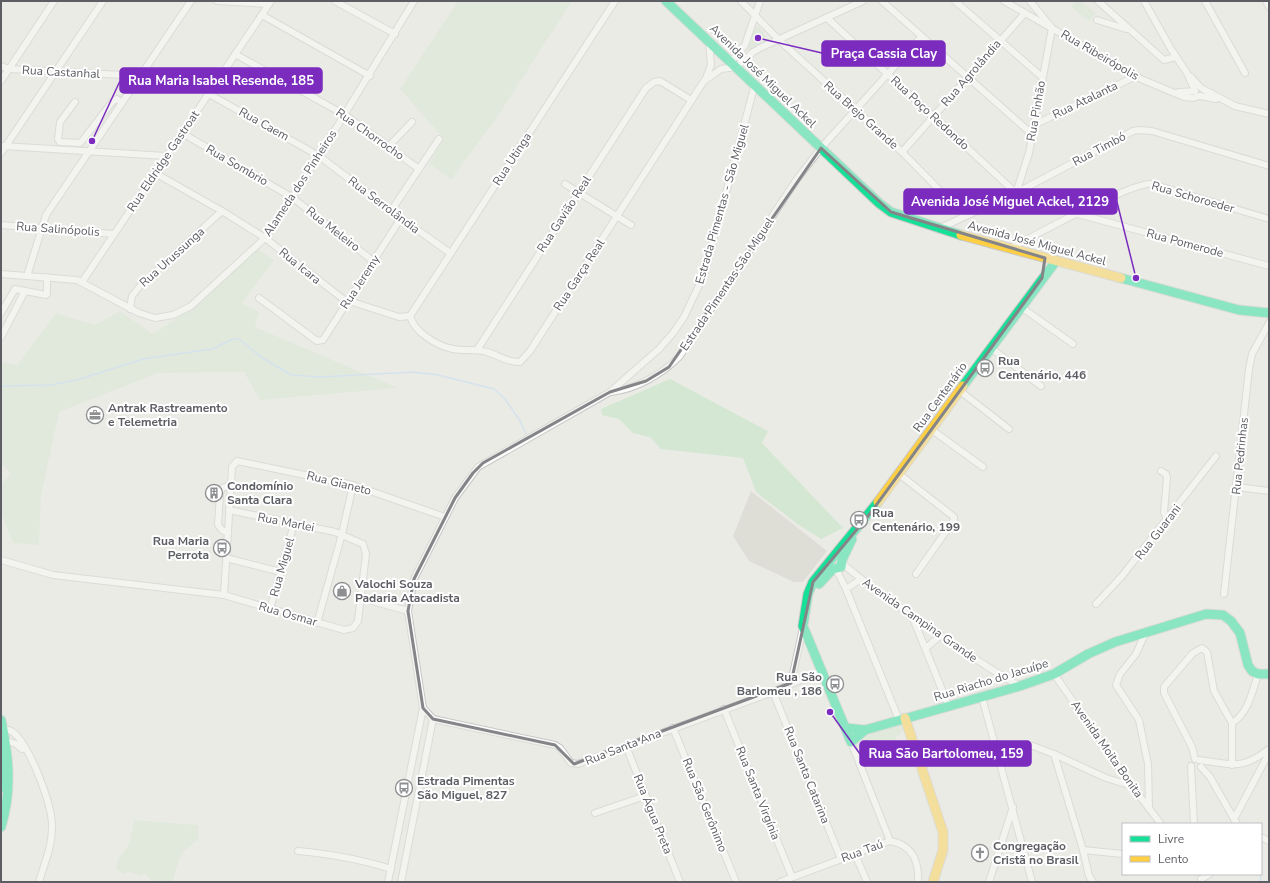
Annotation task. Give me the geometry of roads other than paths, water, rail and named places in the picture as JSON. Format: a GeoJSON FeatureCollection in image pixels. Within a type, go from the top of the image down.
{"type":"FeatureCollection","features":[{"type":"Feature","properties":{"kind":"street"},"geometry":{"type":"LineString","coordinates":[[1,80],[54,1]]}},
{"type":"Feature","properties":{"kind":"street"},"geometry":{"type":"LineString","coordinates":[[1,153],[3,146],[56,72],[103,1]]}},
{"type":"Feature","properties":{"kind":"street"},"geometry":{"type":"LineString","coordinates":[[27,276],[41,227],[50,208],[91,150],[191,1]]}},
{"type":"Feature","properties":{"kind":"street"},"geometry":{"type":"LineString","coordinates":[[217,1],[270,2]]}},
{"type":"Feature","properties":{"kind":"street"},"geometry":{"type":"LineString","coordinates":[[335,1],[394,34]]}},
{"type":"Feature","properties":{"kind":"street","name":"Alameda dos Pinheiros"},"geometry":{"type":"LineString","coordinates":[[1,274],[71,279],[82,282],[130,309],[155,318],[173,316],[181,312],[199,299],[265,238],[293,198],[370,76],[414,1]]}},
{"type":"Feature","properties":{"kind":"street","name":"Rua Utinga"},"geometry":{"type":"LineString","coordinates":[[410,316],[615,1]]}},
{"type":"Feature","properties":{"kind":"street","name":"Avenida José Miguel Ackel"},"geometry":{"type":"LineString","coordinates":[[666,1],[888,211],[938,229],[1239,310],[1269,313]]}},
{"type":"Feature","properties":{"kind":"street","name":"Rua Brejo Grande"},"geometry":{"type":"LineString","coordinates":[[741,1],[779,40],[902,152],[965,216]]}},
{"type":"Feature","properties":{"kind":"street"},"geometry":{"type":"LineString","coordinates":[[734,64],[744,48],[760,1]]}},
{"type":"Feature","properties":{"kind":"street"},"geometry":{"type":"LineString","coordinates":[[704,81],[720,69],[734,64],[762,47],[863,1]]}},
{"type":"Feature","properties":{"kind":"street"},"geometry":{"type":"LineString","coordinates":[[882,1],[966,78],[1032,135]]}},
{"type":"Feature","properties":{"kind":"street"},"geometry":{"type":"LineString","coordinates":[[955,1],[1042,77]]}},
{"type":"Feature","properties":{"kind":"street","name":"Rua Ribeirópolis"},"geometry":{"type":"LineString","coordinates":[[1004,1],[1136,76],[1173,92],[1199,92]]}},
{"type":"Feature","properties":{"kind":"street"},"geometry":{"type":"LineString","coordinates":[[1030,1],[1052,28]]}},
{"type":"Feature","properties":{"kind":"street"},"geometry":{"type":"LineString","coordinates":[[1098,1],[1164,60],[1176,56]]}},
{"type":"Feature","properties":{"kind":"street"},"geometry":{"type":"LineString","coordinates":[[1144,1],[1199,92],[1236,106],[1269,114]]}},
{"type":"Feature","properties":{"kind":"street"},"geometry":{"type":"LineString","coordinates":[[1205,1],[1245,73]]}},
{"type":"Feature","properties":{"kind":"street"},"geometry":{"type":"LineString","coordinates":[[1266,1],[1269,7]]}},
{"type":"Feature","properties":{"kind":"street","name":"Rua Eldridge Gastroat"},"geometry":{"type":"LineString","coordinates":[[82,282],[270,2]]}},
{"type":"Feature","properties":{"kind":"street","name":"Rua Agrolândia"},"geometry":{"type":"LineString","coordinates":[[902,152],[999,41],[1026,13]]}},
{"type":"Feature","properties":{"kind":"street"},"geometry":{"type":"LineString","coordinates":[[262,15],[370,76]]}},
{"type":"Feature","properties":{"kind":"street","name":"Rua Poço Redondo"},"geometry":{"type":"LineString","coordinates":[[827,18],[934,115],[1016,193]]}},
{"type":"Feature","properties":{"kind":"street"},"geometry":{"type":"LineString","coordinates":[[1097,20],[1128,29]]}},
{"type":"Feature","properties":{"kind":"street","name":"Rua Pinhão"},"geometry":{"type":"LineString","coordinates":[[1016,193],[1023,174],[1032,135],[1052,28]]}},
{"type":"Feature","properties":{"kind":"street","name":"Estrada Pimentas São Miguel"},"geometry":{"type":"LineString","coordinates":[[610,392],[622,390],[646,381],[669,367],[679,357],[798,179],[821,148],[854,109],[921,37]]}},
{"type":"Feature","properties":{"kind":"street"},"geometry":{"type":"LineString","coordinates":[[704,81],[711,65],[709,41]]}},
{"type":"Feature","properties":{"kind":"street"},"geometry":{"type":"LineString","coordinates":[[744,48],[750,54]]}},
{"type":"Feature","properties":{"kind":"street","name":"Rua Chorrocho"},"geometry":{"type":"LineString","coordinates":[[236,54],[345,115],[419,169]]}},
{"type":"Feature","properties":{"kind":"street","name":"Rua Castanhal"},"geometry":{"type":"LineString","coordinates":[[1,66],[9,69],[218,80]]}},
{"type":"Feature","properties":{"kind":"street","name":"Rua Atalanta"},"geometry":{"type":"LineString","coordinates":[[1034,125],[1136,76]]}},
{"type":"Feature","properties":{"kind":"street","name":"Rua Garça Real"},"geometry":{"type":"LineString","coordinates":[[410,316],[415,327],[441,345],[453,349],[477,350],[514,362],[520,362],[616,217],[690,100],[704,81]]}},
{"type":"Feature","properties":{"kind":"street","name":"Rua Gavião Real"},"geometry":{"type":"LineString","coordinates":[[477,350],[646,88],[654,82],[665,83],[690,100]]}},
{"type":"Feature","properties":{"kind":"street","name":"Estrada Pimentas - São Miguel"},"geometry":{"type":"LineString","coordinates":[[445,516],[462,487],[478,467],[610,392],[659,349],[684,317],[696,294],[712,248],[750,107],[758,87]]}},
{"type":"Feature","properties":{"kind":"street","name":"Rua Caem"},"geometry":{"type":"LineString","coordinates":[[209,94],[319,156]]}},
{"type":"Feature","properties":{"kind":"street"},"geometry":{"type":"LineString","coordinates":[[75,102],[59,124],[58,139],[60,142],[82,142],[113,101],[117,99],[122,102]]}},
{"type":"Feature","properties":{"kind":"street"},"geometry":{"type":"LineString","coordinates":[[388,147],[412,122]]}},
{"type":"Feature","properties":{"kind":"street","name":"Rua Timbó"},"geometry":{"type":"LineString","coordinates":[[938,229],[1016,193],[1133,131],[1139,130],[1152,132],[1269,166]]}},
{"type":"Feature","properties":{"kind":"street","name":"Rua Sombrio"},"geometry":{"type":"LineString","coordinates":[[182,133],[293,198]]}},
{"type":"Feature","properties":{"kind":"street"},"geometry":{"type":"LineString","coordinates":[[391,211],[439,138]]}},
{"type":"Feature","properties":{"kind":"street"},"geometry":{"type":"LineString","coordinates":[[3,146],[91,150],[166,156]]}},
{"type":"Feature","properties":{"kind":"street","name":"Rua Serrolândia"},"geometry":{"type":"LineString","coordinates":[[319,156],[391,211],[450,253]]}},
{"type":"Feature","properties":{"kind":"street","name":"Rua Icara"},"geometry":{"type":"LineString","coordinates":[[155,173],[222,211],[265,238],[332,292],[347,301],[399,317],[410,316]]}},
{"type":"Feature","properties":{"kind":"street","name":"Rua Schoroeder"},"geometry":{"type":"LineString","coordinates":[[1011,248],[1138,185],[1147,183],[1269,219]]}},
{"type":"Feature","properties":{"kind":"street"},"geometry":{"type":"LineString","coordinates":[[565,184],[631,225]]}},
{"type":"Feature","properties":{"kind":"street","name":"Rua Meleiro"},"geometry":{"type":"LineString","coordinates":[[293,198],[373,261]]}},
{"type":"Feature","properties":{"kind":"street","name":"Rua Urussunga"},"geometry":{"type":"LineString","coordinates":[[130,309],[132,296],[140,286],[222,211]]}},
{"type":"Feature","properties":{"kind":"street","name":"Rua Pomerode"},"geometry":{"type":"LineString","coordinates":[[1078,214],[1269,266]]}},
{"type":"Feature","properties":{"kind":"street","name":"Rua Jeremy"},"geometry":{"type":"LineString","coordinates":[[259,298],[317,340],[323,340],[401,218]]}},
{"type":"Feature","properties":{"kind":"street","name":"Rua Salinópolis"},"geometry":{"type":"LineString","coordinates":[[1,225],[114,234]]}},
{"type":"Feature","properties":{"kind":"street","name":"Rua Centenário"},"geometry":{"type":"LineString","coordinates":[[1042,278],[1045,258]]}},
{"type":"Feature","properties":{"kind":"street","name":"Rua Centenário"},"geometry":{"type":"LineString","coordinates":[[791,683],[808,594],[813,582],[836,563],[856,530],[932,430],[1042,278],[1056,261]]}},
{"type":"Feature","properties":{"kind":"street"},"geometry":{"type":"LineString","coordinates":[[1,313],[15,289],[46,295],[48,294],[47,277]]}},
{"type":"Feature","properties":{"kind":"street"},"geometry":{"type":"LineString","coordinates":[[1,337],[25,291]]}},
{"type":"Feature","properties":{"kind":"street"},"geometry":{"type":"LineString","coordinates":[[1021,307],[1073,344]]}},
{"type":"Feature","properties":{"kind":"street","name":"Rua Pedrinhas"},"geometry":{"type":"LineString","coordinates":[[1224,594],[1252,354],[1269,323]]}},
{"type":"Feature","properties":{"kind":"street"},"geometry":{"type":"LineString","coordinates":[[991,348],[1041,386]]}},
{"type":"Feature","properties":{"kind":"street"},"geometry":{"type":"LineString","coordinates":[[960,391],[1009,429]]}},
{"type":"Feature","properties":{"kind":"street"},"geometry":{"type":"LineString","coordinates":[[932,430],[983,467]]}},
{"type":"Feature","properties":{"kind":"street","name":"Rua Guarani"},"geometry":{"type":"LineString","coordinates":[[1096,604],[1122,576],[1216,456]]}},
{"type":"Feature","properties":{"kind":"street","name":"Rua Gianeto"},"geometry":{"type":"LineString","coordinates":[[231,485],[232,467],[235,463],[240,461],[353,485],[445,516]]}},
{"type":"Feature","properties":{"kind":"street"},"geometry":{"type":"LineString","coordinates":[[1161,471],[1166,474],[1167,478],[1164,512],[1167,519]]}},
{"type":"Feature","properties":{"kind":"street"},"geometry":{"type":"LineString","coordinates":[[899,474],[954,517],[954,520],[916,574]]}},
{"type":"Feature","properties":{"kind":"street"},"geometry":{"type":"LineString","coordinates":[[224,595],[230,510],[231,485],[222,488],[219,500],[218,525],[222,530],[228,533]]}},
{"type":"Feature","properties":{"kind":"street"},"geometry":{"type":"LineString","coordinates":[[317,623],[342,534],[353,485]]}},
{"type":"Feature","properties":{"kind":"street"},"geometry":{"type":"LineString","coordinates":[[1237,487],[1269,491]]}},
{"type":"Feature","properties":{"kind":"street","name":"Rua Marlei"},"geometry":{"type":"LineString","coordinates":[[230,510],[342,534],[360,542],[366,550],[358,621],[353,628]]}},
{"type":"Feature","properties":{"kind":"street"},"geometry":{"type":"LineString","coordinates":[[388,882],[423,708],[408,611],[414,579],[445,516]]}},
{"type":"Feature","properties":{"kind":"street","name":"Rua Miguel"},"geometry":{"type":"LineString","coordinates":[[270,609],[294,524]]}},
{"type":"Feature","properties":{"kind":"street"},"geometry":{"type":"LineString","coordinates":[[226,558],[281,572]]}},
{"type":"Feature","properties":{"kind":"street","name":"Rua Osmar"},"geometry":{"type":"LineString","coordinates":[[1,560],[53,575],[224,595],[344,630],[353,628]]}},
{"type":"Feature","properties":{"kind":"street"},"geometry":{"type":"LineString","coordinates":[[836,563],[902,719],[943,832],[943,850],[933,882]]}},
{"type":"Feature","properties":{"kind":"street","name":"Avenida Campina Grande"},"geometry":{"type":"LineString","coordinates":[[836,563],[992,670],[1020,686]]}},
{"type":"Feature","properties":{"kind":"street"},"geometry":{"type":"LineString","coordinates":[[846,589],[861,579]]}},
{"type":"Feature","properties":{"kind":"street"},"geometry":{"type":"LineString","coordinates":[[361,598],[408,611]]}},
{"type":"Feature","properties":{"kind":"street","name":"Rua Riacho do Jacuípe"},"geometry":{"type":"LineString","coordinates":[[846,728],[865,730],[1020,686],[1054,674],[1102,647],[1145,634],[1195,616],[1206,614],[1222,615],[1231,621],[1240,633],[1248,665],[1252,671],[1258,674]]}},
{"type":"Feature","properties":{"kind":"street"},"geometry":{"type":"LineString","coordinates":[[912,616],[949,707]]}},
{"type":"Feature","properties":{"kind":"street"},"geometry":{"type":"LineString","coordinates":[[803,626],[846,728],[890,841]]}},
{"type":"Feature","properties":{"kind":"street"},"geometry":{"type":"LineString","coordinates":[[1145,634],[1141,646],[1120,674],[1116,685],[1139,720],[1148,764],[1149,808]]}},
{"type":"Feature","properties":{"kind":"street"},"geometry":{"type":"LineString","coordinates":[[926,648],[941,635]]}},
{"type":"Feature","properties":{"kind":"street"},"geometry":{"type":"LineString","coordinates":[[1232,765],[1232,723],[1214,691],[1207,652],[1204,649],[1199,649],[1193,653],[1164,687],[1164,693],[1197,759],[1201,763],[1201,767],[1210,777],[1237,823]]}},
{"type":"Feature","properties":{"kind":"street","name":"Rua Santa Ana"},"geometry":{"type":"LineString","coordinates":[[433,719],[554,745],[560,748],[571,763],[574,764],[773,692],[822,671]]}},
{"type":"Feature","properties":{"kind":"street","name":"Avenida Moita Bonita"},"geometry":{"type":"LineString","coordinates":[[1054,674],[1132,786],[1160,823]]}},
{"type":"Feature","properties":{"kind":"street"},"geometry":{"type":"LineString","coordinates":[[1232,723],[1245,709],[1258,674],[1269,674]]}},
{"type":"Feature","properties":{"kind":"street","name":"Rua Santa Catarina"},"geometry":{"type":"LineString","coordinates":[[773,692],[841,858]]}},
{"type":"Feature","properties":{"kind":"street"},"geometry":{"type":"LineString","coordinates":[[982,697],[1013,807],[1032,882]]}},
{"type":"Feature","properties":{"kind":"street"},"geometry":{"type":"LineString","coordinates":[[401,882],[433,719],[423,708]]}},
{"type":"Feature","properties":{"kind":"street","name":"Rua Santa Virgínia"},"geometry":{"type":"LineString","coordinates":[[724,709],[792,877]]}},
{"type":"Feature","properties":{"kind":"street"},"geometry":{"type":"LineString","coordinates":[[1,827],[9,800],[9,756],[4,740],[2,726]]}},
{"type":"Feature","properties":{"kind":"street"},"geometry":{"type":"LineString","coordinates":[[2,726],[12,731],[27,752],[48,799],[51,814],[51,840],[39,882]]}},
{"type":"Feature","properties":{"kind":"street","name":"Rua São Gerônimo"},"geometry":{"type":"LineString","coordinates":[[674,728],[736,882]]}},
{"type":"Feature","properties":{"kind":"street","name":"Rua Riacho do Jacuípe"},"geometry":{"type":"LineString","coordinates":[[851,742],[865,730]]}},
{"type":"Feature","properties":{"kind":"street"},"geometry":{"type":"LineString","coordinates":[[4,740],[16,744],[27,752]]}},
{"type":"Feature","properties":{"kind":"street","name":"Rua Água Preta"},"geometry":{"type":"LineString","coordinates":[[626,746],[680,882]]}},
{"type":"Feature","properties":{"kind":"street"},"geometry":{"type":"LineString","coordinates":[[998,754],[1026,746],[1033,746],[1106,778],[1132,786]]}},
{"type":"Feature","properties":{"kind":"street"},"geometry":{"type":"LineString","coordinates":[[1194,823],[1192,761],[1197,759],[1232,765],[1244,764],[1269,749]]}},
{"type":"Feature","properties":{"kind":"street"},"geometry":{"type":"LineString","coordinates":[[1,750],[3,793],[1,811]]}},
{"type":"Feature","properties":{"kind":"street"},"geometry":{"type":"LineString","coordinates":[[1237,823],[1269,753]]}},
{"type":"Feature","properties":{"kind":"street"},"geometry":{"type":"LineString","coordinates":[[1054,754],[1083,850],[1089,876],[1093,882]]}},
{"type":"Feature","properties":{"kind":"street"},"geometry":{"type":"LineString","coordinates":[[1191,766],[1195,769],[1201,767]]}},
{"type":"Feature","properties":{"kind":"street"},"geometry":{"type":"LineString","coordinates":[[595,813],[645,796]]}},
{"type":"Feature","properties":{"kind":"street"},"geometry":{"type":"LineString","coordinates":[[989,882],[1013,807]]}},
{"type":"Feature","properties":{"kind":"street","name":"Rua Taú"},"geometry":{"type":"LineString","coordinates":[[780,882],[890,841],[899,842],[912,851],[918,868],[918,882]]}},
{"type":"Feature","properties":{"kind":"street"},"geometry":{"type":"LineString","coordinates":[[1083,850],[1122,854]]}},
{"type":"Feature","properties":{"kind":"street"},"geometry":{"type":"LineString","coordinates":[[298,851],[334,854],[368,861],[391,869]]}},
{"type":"Feature","properties":{"kind":"street"},"geometry":{"type":"LineString","coordinates":[[855,854],[867,882]]}},
{"type":"Feature","properties":{"kind":"waterway"},"geometry":{"type":"LineString","coordinates":[[1,386],[51,385],[80,379],[143,359],[212,349],[233,339],[239,339],[261,357],[291,375],[321,377],[413,372],[438,375],[494,389],[505,399],[520,421],[526,434]]}},
{"type":"Feature","properties":{"kind":"waterway"},"geometry":{"type":"LineString","coordinates":[[1260,876],[1261,882]]}},
{"type":"Feature","properties":{"kind":"place","name":"Praça Cassia Clay"},"geometry":{"type":"Point","coordinates":[758,38]}},
{"type":"Feature","properties":{"kind":"place","name":"Rua Maria Isabel Resende, 185"},"geometry":{"type":"Point","coordinates":[92,141]}},
{"type":"Feature","properties":{"kind":"place","name":"Avenida José Miguel Ackel, 2129"},"geometry":{"type":"Point","coordinates":[1136,278]}},
{"type":"Feature","properties":{"kind":"place","name":"Rua Centenário, 446"},"geometry":{"type":"Point","coordinates":[985,368]}},
{"type":"Feature","properties":{"kind":"place","name":"Antrak Rastreamento e Telemetria"},"geometry":{"type":"Point","coordinates":[95,415]}},
{"type":"Feature","properties":{"kind":"place","name":"Condomínio Santa Clara"},"geometry":{"type":"Point","coordinates":[214,493]}},
{"type":"Feature","properties":{"kind":"place","name":"Rua Centenário, 199"},"geometry":{"type":"Point","coordinates":[859,520]}},
{"type":"Feature","properties":{"kind":"place","name":"Rua Maria Perrota"},"geometry":{"type":"Point","coordinates":[222,548]}},
{"type":"Feature","properties":{"kind":"place","name":"Valochi Souza Padaria Atacadista"},"geometry":{"type":"Point","coordinates":[342,591]}},
{"type":"Feature","properties":{"kind":"place","name":"Rua São Barlomeu , 186"},"geometry":{"type":"Point","coordinates":[835,684]}},
{"type":"Feature","properties":{"kind":"place","name":"Rua São Bartolomeu, 159"},"geometry":{"type":"Point","coordinates":[830,712]}},
{"type":"Feature","properties":{"kind":"place","name":"Estrada Pimentas São Miguel, 827"},"geometry":{"type":"Point","coordinates":[404,788]}},
{"type":"Feature","properties":{"kind":"place","name":"Congregação Cristã no Brasil"},"geometry":{"type":"Point","coordinates":[980,853]}}]}
